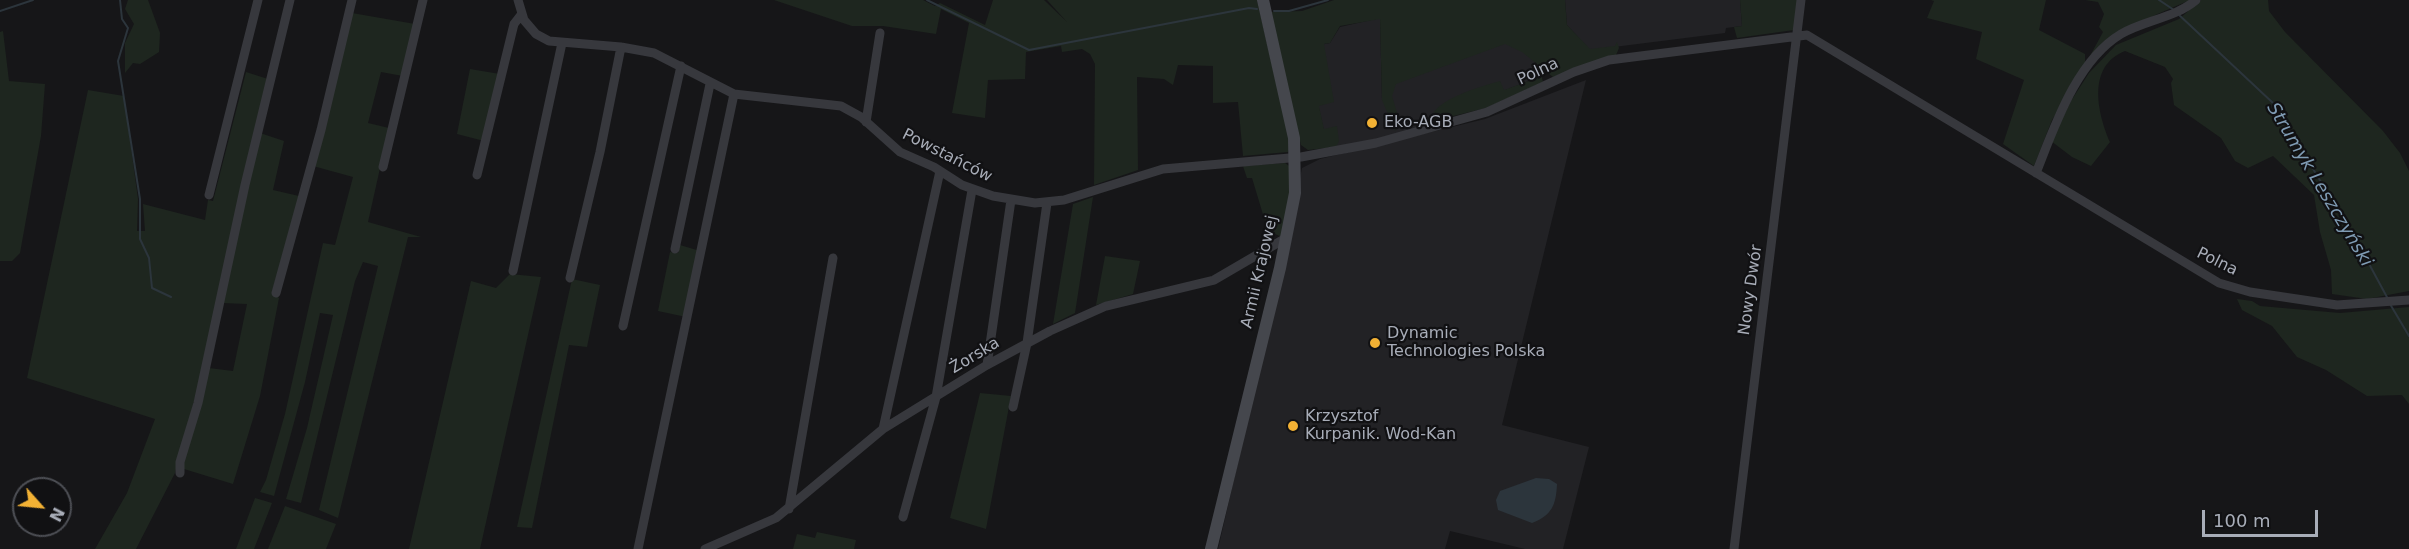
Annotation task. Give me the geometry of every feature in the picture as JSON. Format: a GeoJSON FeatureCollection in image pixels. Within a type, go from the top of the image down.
{"type":"FeatureCollection","features":[{"type":"Feature","properties":{"kind":"street"},"geometry":{"type":"LineString","coordinates":[[209,195],[258,0]]}},
{"type":"Feature","properties":{"kind":"street"},"geometry":{"type":"LineString","coordinates":[[180,473],[180,462],[198,403],[245,185],[290,0]]}},
{"type":"Feature","properties":{"kind":"street"},"geometry":{"type":"LineString","coordinates":[[276,292],[321,130],[352,0]]}},
{"type":"Feature","properties":{"kind":"street"},"geometry":{"type":"LineString","coordinates":[[383,166],[423,0]]}},
{"type":"Feature","properties":{"kind":"street"},"geometry":{"type":"LineString","coordinates":[[477,175],[514,24],[521,15],[518,0]]}},
{"type":"Feature","properties":{"kind":"street","name":"Armii Krajowej"},"geometry":{"type":"LineString","coordinates":[[1211,549],[1287,238],[1295,193],[1296,157],[1263,0]]}},
{"type":"Feature","properties":{"kind":"street"},"geometry":{"type":"LineString","coordinates":[[1797,34],[1801,0]]}},
{"type":"Feature","properties":{"kind":"street"},"geometry":{"type":"LineString","coordinates":[[2036,173],[2055,122],[2097,55],[2122,34],[2176,12],[2196,0]]}},
{"type":"Feature","properties":{"kind":"street","name":"Powstańców"},"geometry":{"type":"LineString","coordinates":[[521,15],[536,34],[562,43],[621,46],[654,53],[710,84],[734,94],[832,104],[848,109],[900,152],[940,171],[972,190],[1011,200],[1047,203],[1163,169],[1296,157]]}},
{"type":"Feature","properties":{"kind":"street"},"geometry":{"type":"LineString","coordinates":[[866,122],[880,33]]}},
{"type":"Feature","properties":{"kind":"street","name":"Polna"},"geometry":{"type":"LineString","coordinates":[[1296,157],[1362,146],[1472,116],[1608,60],[1797,34],[1815,39],[2219,283],[2250,292],[2320,304],[2353,305],[2409,300]]}},
{"type":"Feature","properties":{"kind":"street","name":"Nowy Dwór"},"geometry":{"type":"LineString","coordinates":[[1734,549],[1797,34]]}},
{"type":"Feature","properties":{"kind":"street"},"geometry":{"type":"LineString","coordinates":[[513,271],[562,43]]}},
{"type":"Feature","properties":{"kind":"street"},"geometry":{"type":"LineString","coordinates":[[570,278],[600,152],[621,46]]}},
{"type":"Feature","properties":{"kind":"street"},"geometry":{"type":"LineString","coordinates":[[623,326],[681,66]]}},
{"type":"Feature","properties":{"kind":"street"},"geometry":{"type":"LineString","coordinates":[[675,249],[710,84]]}},
{"type":"Feature","properties":{"kind":"street"},"geometry":{"type":"LineString","coordinates":[[638,549],[734,94]]}},
{"type":"Feature","properties":{"kind":"street"},"geometry":{"type":"LineString","coordinates":[[883,429],[940,171]]}},
{"type":"Feature","properties":{"kind":"street"},"geometry":{"type":"LineString","coordinates":[[903,517],[936,397],[972,190]]}},
{"type":"Feature","properties":{"kind":"street"},"geometry":{"type":"LineString","coordinates":[[987,365],[1011,200]]}},
{"type":"Feature","properties":{"kind":"street"},"geometry":{"type":"LineString","coordinates":[[1013,407],[1027,343],[1047,203]]}},
{"type":"Feature","properties":{"kind":"street","name":"Żorska"},"geometry":{"type":"LineString","coordinates":[[705,549],[746,533],[789,509],[883,429],[1027,343],[1106,306],[1214,280],[1287,238]]}},
{"type":"Feature","properties":{"kind":"street"},"geometry":{"type":"LineString","coordinates":[[789,509],[833,258]]}},
{"type":"Feature","properties":{"kind":"shaded area"},"geometry":{"type":"Polygon","coordinates":[[[128,0],[148,0],[160,33],[159,52],[140,64],[133,63],[125,73],[125,43],[134,24],[125,9],[128,0]]]}},
{"type":"Feature","properties":{"kind":"shaded area"},"geometry":{"type":"Polygon","coordinates":[[[774,0],[923,0],[935,6],[940,3],[985,25],[993,0],[1044,0],[1067,22],[1047,0],[1257,0],[1291,147],[1288,152],[1243,156],[1238,102],[1213,103],[1213,66],[1178,65],[1173,85],[1164,79],[1137,77],[1138,170],[1094,185],[1095,64],[1090,54],[1082,49],[1062,52],[1061,46],[1026,52],[1025,79],[988,80],[985,118],[952,113],[969,23],[941,9],[936,34],[883,26],[852,26],[774,0]]]}},
{"type":"Feature","properties":{"kind":"shaded area"},"geometry":{"type":"Polygon","coordinates":[[[1334,0],[1565,0],[1567,25],[1590,49],[1615,46],[1617,42],[1619,48],[1616,55],[1553,77],[1522,52],[1505,44],[1396,84],[1392,96],[1400,123],[1395,131],[1382,100],[1380,19],[1340,26],[1330,43],[1324,44],[1334,102],[1319,106],[1324,129],[1337,126],[1339,141],[1336,147],[1308,150],[1301,145],[1271,12],[1302,11],[1334,0]]]}},
{"type":"Feature","properties":{"kind":"shaded area"},"geometry":{"type":"Polygon","coordinates":[[[1565,0],[1740,0],[1742,26],[1726,28],[1725,33],[1590,50],[1567,25],[1565,0]]]}},
{"type":"Feature","properties":{"kind":"shaded area"},"geometry":{"type":"Polygon","coordinates":[[[1740,0],[1801,0],[1794,30],[1737,38],[1734,27],[1742,26],[1740,0]]]}},
{"type":"Feature","properties":{"kind":"shaded area"},"geometry":{"type":"Polygon","coordinates":[[[1931,0],[2046,0],[2039,30],[2085,54],[2085,66],[2052,120],[2034,166],[2003,144],[2024,80],[1976,59],[1982,32],[1927,18],[1934,1],[1931,0]]]}},
{"type":"Feature","properties":{"kind":"shaded area"},"geometry":{"type":"Polygon","coordinates":[[[2085,0],[2190,0],[2153,16],[2090,56],[2103,32],[2099,27],[2104,14],[2098,2],[2085,0]]]}},
{"type":"Feature","properties":{"kind":"shaded area"},"geometry":{"type":"Polygon","coordinates":[[[2201,0],[2268,0],[2269,11],[2285,32],[2383,131],[2400,153],[2409,171],[2409,291],[2367,299],[2332,294],[2331,270],[2320,232],[2314,195],[2273,156],[2248,168],[2235,161],[2221,138],[2174,105],[2171,83],[2173,79],[2165,67],[2125,51],[2113,58],[2105,67],[2098,91],[2105,130],[2110,142],[2091,166],[2072,157],[2051,141],[2071,101],[2089,73],[2116,45],[2179,19],[2201,0]]]}},
{"type":"Feature","properties":{"kind":"shaded area"},"geometry":{"type":"Polygon","coordinates":[[[352,13],[415,24],[403,76],[381,72],[368,123],[389,128],[368,222],[421,237],[408,237],[338,518],[319,510],[378,266],[363,262],[355,281],[301,503],[286,499],[307,428],[333,315],[320,313],[305,382],[274,496],[260,492],[266,480],[285,414],[323,243],[335,245],[353,177],[313,166],[352,13]]]}},
{"type":"Feature","properties":{"kind":"shaded area"},"geometry":{"type":"Polygon","coordinates":[[[1380,18],[1382,99],[1387,84],[1502,41],[1513,43],[1541,66],[1529,81],[1503,91],[1500,82],[1433,123],[1378,139],[1328,149],[1318,104],[1320,45],[1330,43],[1340,27],[1380,18]]]}},
{"type":"Feature","properties":{"kind":"shaded area"},"geometry":{"type":"Polygon","coordinates":[[[3,31],[9,81],[45,84],[41,136],[20,253],[12,261],[0,261],[0,32],[3,31]]]}},
{"type":"Feature","properties":{"kind":"shaded area"},"geometry":{"type":"Polygon","coordinates":[[[470,69],[500,74],[484,141],[457,134],[470,69]]]}},
{"type":"Feature","properties":{"kind":"shaded area"},"geometry":{"type":"Polygon","coordinates":[[[246,72],[268,79],[203,368],[175,473],[136,549],[95,549],[127,493],[155,419],[27,378],[88,90],[124,96],[138,199],[137,231],[145,231],[143,204],[205,220],[208,200],[213,201],[246,72]]]}},
{"type":"Feature","properties":{"kind":"shaded area"},"geometry":{"type":"Polygon","coordinates":[[[1529,72],[1541,74],[1543,82],[1486,108],[1429,122],[1432,114],[1439,107],[1458,95],[1500,81],[1504,90],[1529,81],[1526,74],[1529,72]]]}},
{"type":"Feature","properties":{"kind":"shaded area"},"geometry":{"type":"Polygon","coordinates":[[[1586,80],[1502,425],[1589,447],[1563,549],[1525,549],[1450,531],[1445,549],[1218,549],[1281,275],[1302,168],[1320,159],[1485,119],[1586,80]]]}},
{"type":"Feature","properties":{"kind":"shaded area"},"geometry":{"type":"Polygon","coordinates":[[[260,133],[284,141],[273,190],[299,196],[272,293],[279,298],[260,396],[233,484],[184,469],[182,464],[209,368],[233,371],[247,304],[222,303],[260,133]]]}},
{"type":"Feature","properties":{"kind":"shaded area"},"geometry":{"type":"Polygon","coordinates":[[[1285,163],[1292,168],[1293,175],[1282,237],[1268,231],[1252,178],[1247,178],[1243,166],[1285,163]]]}},
{"type":"Feature","properties":{"kind":"shaded area"},"geometry":{"type":"Polygon","coordinates":[[[1093,197],[1075,313],[1053,324],[1073,204],[1093,197]]]}},
{"type":"Feature","properties":{"kind":"shaded area"},"geometry":{"type":"Polygon","coordinates":[[[680,245],[700,251],[686,317],[658,311],[670,252],[678,253],[680,245]]]}},
{"type":"Feature","properties":{"kind":"shaded area"},"geometry":{"type":"Polygon","coordinates":[[[1105,256],[1140,261],[1133,294],[1096,305],[1105,256]]]}},
{"type":"Feature","properties":{"kind":"shaded area"},"geometry":{"type":"Polygon","coordinates":[[[510,274],[541,277],[480,549],[409,549],[471,281],[496,288],[510,274]]]}},
{"type":"Feature","properties":{"kind":"shaded area"},"geometry":{"type":"Polygon","coordinates":[[[572,279],[600,285],[587,347],[569,345],[532,528],[517,527],[572,279]]]}},
{"type":"Feature","properties":{"kind":"shaded area"},"geometry":{"type":"Polygon","coordinates":[[[2237,299],[2252,301],[2260,306],[2340,313],[2409,307],[2409,404],[2402,395],[2367,396],[2326,370],[2297,357],[2272,326],[2242,310],[2237,299]]]}},
{"type":"Feature","properties":{"kind":"shaded area"},"geometry":{"type":"Polygon","coordinates":[[[980,393],[1011,396],[986,529],[950,518],[980,393]]]}},
{"type":"Feature","properties":{"kind":"shaded area"},"geometry":{"type":"Polygon","coordinates":[[[1536,478],[1549,479],[1557,484],[1554,503],[1548,513],[1532,523],[1498,510],[1496,500],[1500,491],[1536,478]]]}},
{"type":"Feature","properties":{"kind":"shaded area"},"geometry":{"type":"Polygon","coordinates":[[[255,498],[272,503],[254,549],[236,549],[255,498]]]}},
{"type":"Feature","properties":{"kind":"shaded area"},"geometry":{"type":"Polygon","coordinates":[[[285,506],[336,524],[326,549],[268,549],[285,506]]]}},
{"type":"Feature","properties":{"kind":"shaded area"},"geometry":{"type":"Polygon","coordinates":[[[817,532],[856,540],[854,549],[793,549],[797,534],[815,538],[817,532]]]}},
{"type":"Feature","properties":{"kind":"waterway"},"geometry":{"type":"LineString","coordinates":[[0,11],[33,0]]}},
{"type":"Feature","properties":{"kind":"waterway"},"geometry":{"type":"LineString","coordinates":[[120,0],[122,19],[128,28],[118,61],[140,199],[140,239],[149,258],[152,288],[171,297]]}},
{"type":"Feature","properties":{"kind":"waterway","name":"Strumyk Leszczyński"},"geometry":{"type":"LineString","coordinates":[[927,0],[1029,50],[1249,8],[1257,9]]}},
{"type":"Feature","properties":{"kind":"waterway","name":"Strumyk Leszczyński"},"geometry":{"type":"LineString","coordinates":[[1274,11],[1289,11],[1328,0]]}},
{"type":"Feature","properties":{"kind":"waterway","name":"Strumyk Leszczyński"},"geometry":{"type":"LineString","coordinates":[[2159,0],[2174,10]]}},
{"type":"Feature","properties":{"kind":"waterway","name":"Strumyk Leszczyński"},"geometry":{"type":"LineString","coordinates":[[2178,14],[2273,103],[2355,238],[2388,299]]}},
{"type":"Feature","properties":{"kind":"waterway","name":"Strumyk Leszczyński"},"geometry":{"type":"LineString","coordinates":[[2390,304],[2409,336]]}},
{"type":"Feature","properties":{"kind":"place","name":"Eko-AGB"},"geometry":{"type":"Point","coordinates":[1372,123]}},
{"type":"Feature","properties":{"kind":"place","name":"Dynamic Technologies Polska"},"geometry":{"type":"Point","coordinates":[1375,343]}},
{"type":"Feature","properties":{"kind":"place","name":"Krzysztof Kurpanik. Wod-Kan"},"geometry":{"type":"Point","coordinates":[1293,426]}}]}
